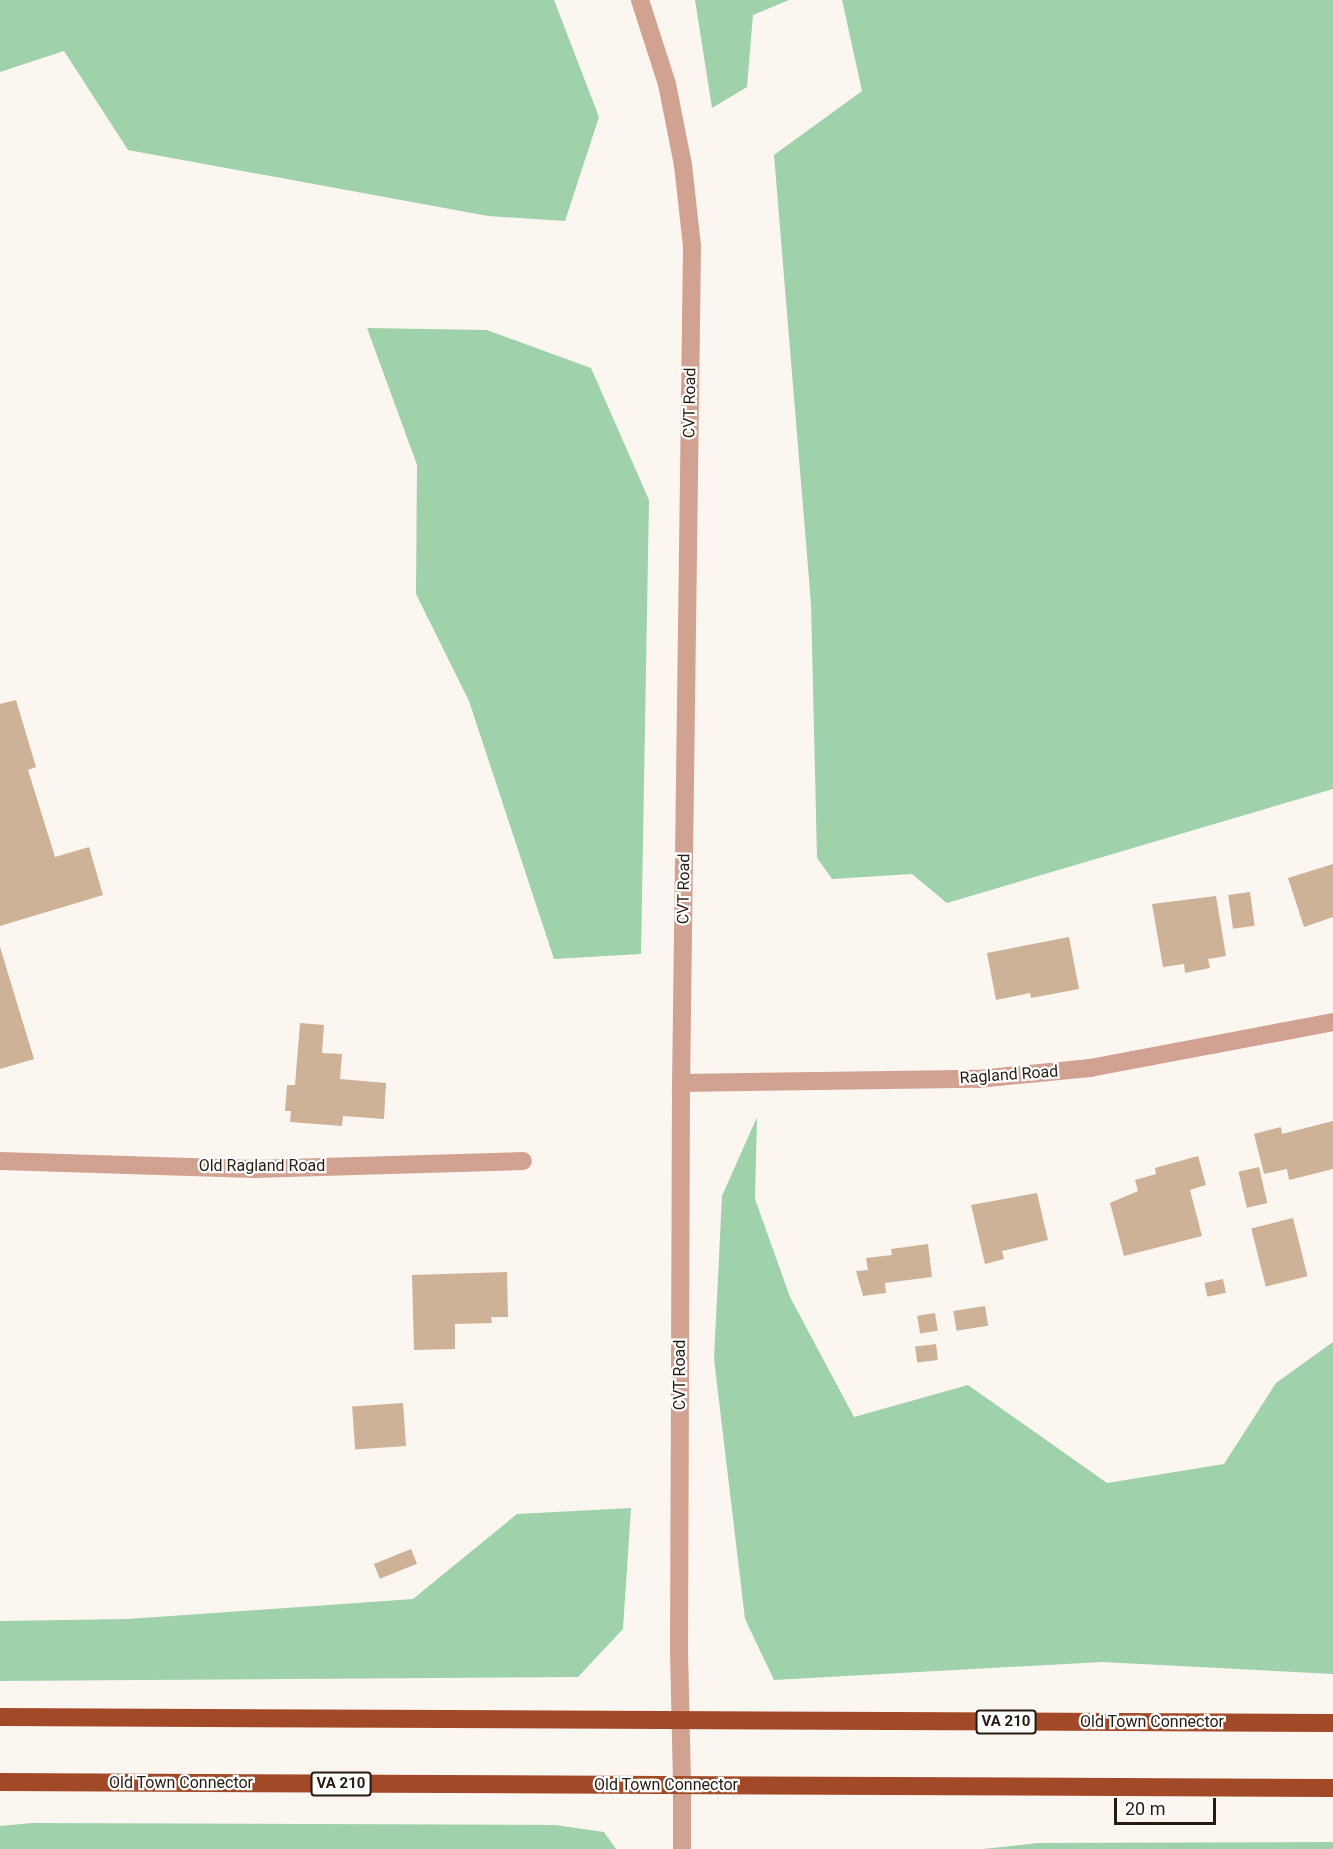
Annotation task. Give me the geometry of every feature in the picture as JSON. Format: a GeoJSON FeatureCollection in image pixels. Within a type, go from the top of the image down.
{"type":"FeatureCollection","features":[{"type":"Feature","properties":{"kind":"highway","name":"Old Town Connector"},"geometry":{"type":"LineString","coordinates":[[0,1717],[1333,1723]]}},
{"type":"Feature","properties":{"kind":"highway","name":"Old Town Connector"},"geometry":{"type":"LineString","coordinates":[[0,1782],[1333,1788]]}},
{"type":"Feature","properties":{"kind":"street","name":"CVT Road"},"geometry":{"type":"LineString","coordinates":[[640,0],[667,84],[683,165],[692,246],[681,1083],[679,1720],[682,1849]]}},
{"type":"Feature","properties":{"kind":"street","name":"Ragland Road"},"geometry":{"type":"LineString","coordinates":[[681,1083],[978,1079],[1090,1068],[1333,1022]]}},
{"type":"Feature","properties":{"kind":"street","name":"Old Ragland Road"},"geometry":{"type":"LineString","coordinates":[[0,1161],[254,1169],[523,1161]]}},
{"type":"Feature","properties":{"kind":"green space"},"geometry":{"type":"Polygon","coordinates":[[[0,0],[554,0],[599,117],[565,221],[488,216],[128,150],[64,51],[0,72],[0,0]]]}},
{"type":"Feature","properties":{"kind":"green space"},"geometry":{"type":"Polygon","coordinates":[[[695,0],[789,0],[753,15],[747,87],[712,108],[695,0]]]}},
{"type":"Feature","properties":{"kind":"green space"},"geometry":{"type":"Polygon","coordinates":[[[842,0],[1333,0],[1333,789],[947,903],[912,874],[832,879],[817,858],[811,604],[774,155],[862,91],[842,0]]]}},
{"type":"Feature","properties":{"kind":"green space"},"geometry":{"type":"Polygon","coordinates":[[[367,328],[487,330],[591,368],[649,500],[641,954],[554,959],[469,701],[416,594],[417,465],[367,328]]]}},
{"type":"Feature","properties":{"kind":"green space"},"geometry":{"type":"Polygon","coordinates":[[[757,1117],[755,1199],[790,1297],[854,1417],[968,1385],[1107,1483],[1224,1464],[1276,1383],[1333,1342],[1333,1674],[1102,1662],[774,1680],[745,1619],[714,1359],[722,1196],[757,1117]]]}},
{"type":"Feature","properties":{"kind":"green space"},"geometry":{"type":"Polygon","coordinates":[[[631,1508],[623,1629],[578,1677],[0,1681],[0,1621],[128,1619],[413,1599],[517,1514],[631,1508]]]}},
{"type":"Feature","properties":{"kind":"green space"},"geometry":{"type":"Polygon","coordinates":[[[32,1823],[555,1825],[604,1832],[616,1849],[0,1849],[0,1826],[32,1823]]]}},
{"type":"Feature","properties":{"kind":"green space"},"geometry":{"type":"Polygon","coordinates":[[[1333,1842],[1333,1849],[983,1849],[1038,1843],[1333,1842]]]}},
{"type":"Feature","properties":{"kind":"building"},"geometry":{"type":"Polygon","coordinates":[[[16,700],[36,767],[28,770],[55,857],[89,847],[103,895],[0,926],[0,704],[16,700]]]}},
{"type":"Feature","properties":{"kind":"building"},"geometry":{"type":"Polygon","coordinates":[[[1333,864],[1333,917],[1304,927],[1288,878],[1333,864]]]}},
{"type":"Feature","properties":{"kind":"building"},"geometry":{"type":"Polygon","coordinates":[[[1250,892],[1255,926],[1233,929],[1228,895],[1250,892]]]}},
{"type":"Feature","properties":{"kind":"building"},"geometry":{"type":"Polygon","coordinates":[[[1216,896],[1226,956],[1208,959],[1210,968],[1185,973],[1184,964],[1163,967],[1152,904],[1216,896]]]}},
{"type":"Feature","properties":{"kind":"building"},"geometry":{"type":"Polygon","coordinates":[[[1069,937],[1079,989],[1031,998],[1030,993],[996,1000],[987,953],[1069,937]]]}},
{"type":"Feature","properties":{"kind":"building"},"geometry":{"type":"Polygon","coordinates":[[[0,947],[34,1059],[0,1069],[0,947]]]}},
{"type":"Feature","properties":{"kind":"building"},"geometry":{"type":"Polygon","coordinates":[[[300,1023],[324,1025],[322,1053],[342,1054],[340,1079],[386,1083],[384,1119],[343,1116],[342,1126],[290,1122],[291,1111],[285,1111],[287,1085],[295,1085],[300,1023]]]}},
{"type":"Feature","properties":{"kind":"building"},"geometry":{"type":"Polygon","coordinates":[[[1333,1121],[1333,1169],[1289,1180],[1287,1169],[1264,1174],[1254,1134],[1281,1127],[1282,1134],[1333,1121]]]}},
{"type":"Feature","properties":{"kind":"building"},"geometry":{"type":"Polygon","coordinates":[[[1198,1156],[1206,1185],[1190,1190],[1202,1236],[1124,1256],[1110,1203],[1138,1191],[1135,1180],[1156,1174],[1155,1168],[1198,1156]]]}},
{"type":"Feature","properties":{"kind":"building"},"geometry":{"type":"Polygon","coordinates":[[[1259,1167],[1267,1203],[1247,1208],[1239,1172],[1259,1167]]]}},
{"type":"Feature","properties":{"kind":"building"},"geometry":{"type":"Polygon","coordinates":[[[1037,1193],[1048,1240],[1002,1251],[1004,1259],[985,1264],[971,1205],[1037,1193]]]}},
{"type":"Feature","properties":{"kind":"building"},"geometry":{"type":"Polygon","coordinates":[[[1293,1218],[1308,1276],[1266,1287],[1251,1228],[1293,1218]]]}},
{"type":"Feature","properties":{"kind":"building"},"geometry":{"type":"Polygon","coordinates":[[[928,1244],[932,1277],[885,1283],[886,1293],[863,1296],[856,1271],[868,1270],[866,1258],[892,1255],[891,1249],[928,1244]]]}},
{"type":"Feature","properties":{"kind":"building"},"geometry":{"type":"Polygon","coordinates":[[[507,1272],[508,1317],[491,1317],[492,1323],[455,1324],[455,1349],[414,1350],[412,1275],[507,1272]]]}},
{"type":"Feature","properties":{"kind":"building"},"geometry":{"type":"Polygon","coordinates":[[[1223,1279],[1226,1293],[1207,1297],[1204,1283],[1223,1279]]]}},
{"type":"Feature","properties":{"kind":"building"},"geometry":{"type":"Polygon","coordinates":[[[985,1306],[988,1326],[957,1331],[953,1311],[985,1306]]]}},
{"type":"Feature","properties":{"kind":"building"},"geometry":{"type":"Polygon","coordinates":[[[935,1313],[938,1331],[920,1334],[917,1316],[935,1313]]]}},
{"type":"Feature","properties":{"kind":"building"},"geometry":{"type":"Polygon","coordinates":[[[936,1344],[938,1360],[917,1362],[915,1347],[936,1344]]]}},
{"type":"Feature","properties":{"kind":"building"},"geometry":{"type":"Polygon","coordinates":[[[403,1403],[406,1446],[355,1449],[352,1407],[403,1403]]]}},
{"type":"Feature","properties":{"kind":"building"},"geometry":{"type":"Polygon","coordinates":[[[411,1549],[417,1564],[380,1579],[374,1564],[411,1549]]]}}]}
